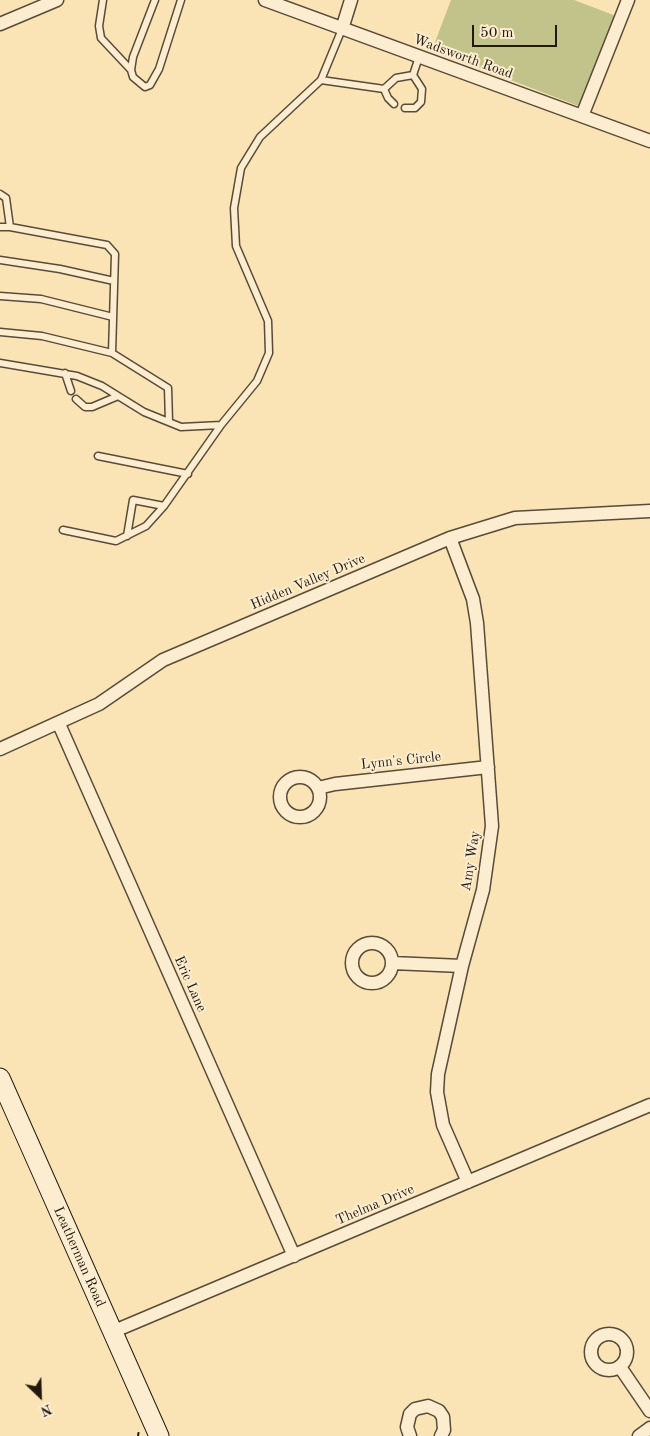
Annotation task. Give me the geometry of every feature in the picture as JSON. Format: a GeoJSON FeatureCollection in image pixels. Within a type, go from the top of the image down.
{"type":"FeatureCollection","features":[{"type":"Feature","properties":{"kind":"street"},"geometry":{"type":"LineString","coordinates":[[0,24],[57,0]]}},
{"type":"Feature","properties":{"kind":"street","name":"Wadsworth Road"},"geometry":{"type":"LineString","coordinates":[[265,0],[650,141]]}},
{"type":"Feature","properties":{"kind":"street"},"geometry":{"type":"LineString","coordinates":[[342,29],[351,0]]}},
{"type":"Feature","properties":{"kind":"street"},"geometry":{"type":"LineString","coordinates":[[582,116],[628,0]]}},
{"type":"Feature","properties":{"kind":"street","name":"Hidden Valley Drive"},"geometry":{"type":"LineString","coordinates":[[0,749],[59,724],[99,704],[163,660],[450,538],[516,518],[650,511]]}},
{"type":"Feature","properties":{"kind":"street","name":"Amy Way"},"geometry":{"type":"LineString","coordinates":[[450,538],[473,599],[476,615],[492,826],[483,890],[462,966],[438,1074],[437,1092],[443,1125],[468,1182]]}},
{"type":"Feature","properties":{"kind":"street","name":"Eric Lane"},"geometry":{"type":"LineString","coordinates":[[59,724],[294,1256]]}},
{"type":"Feature","properties":{"kind":"street","name":"Lynn's Circle"},"geometry":{"type":"LineString","coordinates":[[318,788],[335,784],[488,767]]}},
{"type":"Feature","properties":{"kind":"street"},"geometry":{"type":"LineString","coordinates":[[392,963],[462,966]]}},
{"type":"Feature","properties":{"kind":"street","name":"Leatherman Road"},"geometry":{"type":"LineString","coordinates":[[0,1078],[159,1436]]}},
{"type":"Feature","properties":{"kind":"street","name":"Thelma Drive"},"geometry":{"type":"LineString","coordinates":[[112,1332],[650,1105]]}},
{"type":"Feature","properties":{"kind":"street"},"geometry":{"type":"LineString","coordinates":[[620,1367],[650,1411]]}},
{"type":"Feature","properties":{"kind":"street"},"geometry":{"type":"LineString","coordinates":[[410,1436],[407,1427],[410,1414],[415,1410],[428,1406],[434,1408],[443,1417],[444,1430],[441,1436]]}},
{"type":"Feature","properties":{"kind":"street"},"geometry":{"type":"LineString","coordinates":[[639,1436],[650,1428]]}},
{"type":"Feature","properties":{"kind":"lane"},"geometry":{"type":"LineString","coordinates":[[103,0],[98,26],[101,38],[131,70]]}},
{"type":"Feature","properties":{"kind":"lane"},"geometry":{"type":"LineString","coordinates":[[155,0],[133,57],[131,70],[133,77],[146,87],[150,85],[159,68],[180,0]]}},
{"type":"Feature","properties":{"kind":"lane"},"geometry":{"type":"LineString","coordinates":[[63,530],[116,541],[146,526],[188,474],[221,425],[257,382],[269,352],[268,321],[236,246],[234,208],[241,168],[260,137],[321,80],[342,29]]}},
{"type":"Feature","properties":{"kind":"lane"},"geometry":{"type":"LineString","coordinates":[[413,75],[419,57]]}},
{"type":"Feature","properties":{"kind":"lane"},"geometry":{"type":"LineString","coordinates":[[384,89],[396,78],[413,75]]}},
{"type":"Feature","properties":{"kind":"lane"},"geometry":{"type":"LineString","coordinates":[[406,108],[415,108],[421,102],[422,89],[413,75]]}},
{"type":"Feature","properties":{"kind":"lane"},"geometry":{"type":"LineString","coordinates":[[321,80],[384,89]]}},
{"type":"Feature","properties":{"kind":"lane"},"geometry":{"type":"LineString","coordinates":[[384,89],[388,98],[394,104]]}},
{"type":"Feature","properties":{"kind":"lane"},"geometry":{"type":"LineString","coordinates":[[0,194],[6,198],[10,226]]}},
{"type":"Feature","properties":{"kind":"lane"},"geometry":{"type":"LineString","coordinates":[[0,227],[10,226],[107,245],[116,254],[112,353]]}},
{"type":"Feature","properties":{"kind":"lane"},"geometry":{"type":"LineString","coordinates":[[0,260],[60,269],[114,281]]}},
{"type":"Feature","properties":{"kind":"lane"},"geometry":{"type":"LineString","coordinates":[[0,296],[41,299],[113,316]]}},
{"type":"Feature","properties":{"kind":"lane"},"geometry":{"type":"LineString","coordinates":[[0,332],[42,336],[112,353],[168,388],[169,422]]}},
{"type":"Feature","properties":{"kind":"lane"},"geometry":{"type":"LineString","coordinates":[[0,363],[65,373],[102,386],[144,412],[181,427],[221,425]]}},
{"type":"Feature","properties":{"kind":"lane"},"geometry":{"type":"LineString","coordinates":[[65,373],[71,391]]}},
{"type":"Feature","properties":{"kind":"lane"},"geometry":{"type":"LineString","coordinates":[[76,399],[84,407],[92,407],[118,396]]}},
{"type":"Feature","properties":{"kind":"lane"},"geometry":{"type":"LineString","coordinates":[[98,456],[188,474]]}},
{"type":"Feature","properties":{"kind":"lane"},"geometry":{"type":"LineString","coordinates":[[127,536],[134,500],[164,506]]}},
{"type":"Feature","properties":{"kind":"green space"},"geometry":{"type":"Polygon","coordinates":[[[451,0],[574,0],[616,16],[581,107],[432,50],[451,0]]]}}]}
